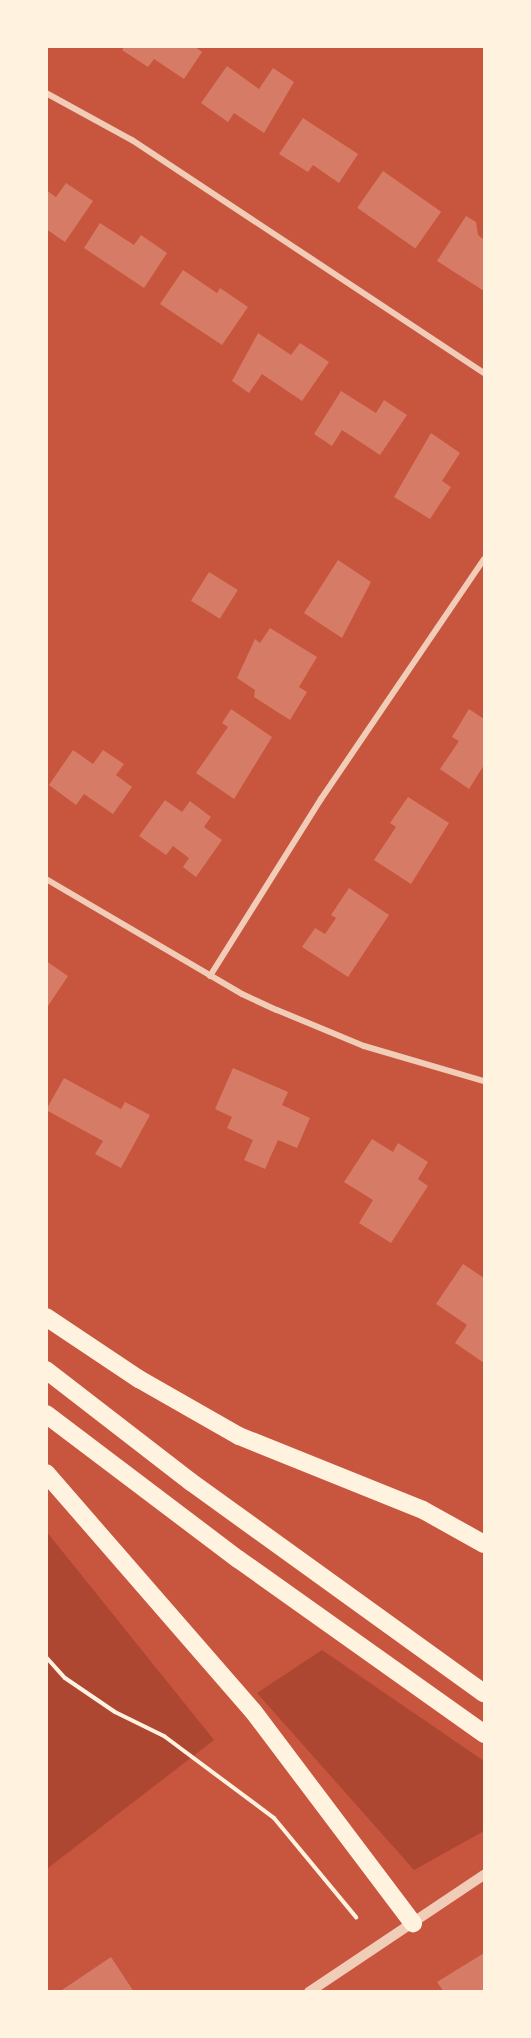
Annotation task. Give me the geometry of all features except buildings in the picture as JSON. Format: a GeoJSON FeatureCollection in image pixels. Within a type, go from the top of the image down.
{"type":"FeatureCollection","features":[{"type":"Feature","properties":{"kind":"highway"},"geometry":{"type":"LineString","coordinates":[[46,1317],[139,1379],[239,1436],[423,1510],[484,1544]]}},
{"type":"Feature","properties":{"kind":"highway"},"geometry":{"type":"LineString","coordinates":[[46,1370],[190,1482],[484,1693]]}},
{"type":"Feature","properties":{"kind":"highway"},"geometry":{"type":"LineString","coordinates":[[46,1414],[247,1566],[484,1734]]}},
{"type":"Feature","properties":{"kind":"highway"},"geometry":{"type":"LineString","coordinates":[[46,1473],[260,1720],[413,1923]]}},
{"type":"Feature","properties":{"kind":"street"},"geometry":{"type":"LineString","coordinates":[[46,93],[132,140],[484,374]]}},
{"type":"Feature","properties":{"kind":"street"},"geometry":{"type":"LineString","coordinates":[[210,976],[321,799],[484,559]]}},
{"type":"Feature","properties":{"kind":"street"},"geometry":{"type":"LineString","coordinates":[[46,879],[210,976],[277,1010],[353,1042],[484,1081]]}},
{"type":"Feature","properties":{"kind":"street"},"geometry":{"type":"LineString","coordinates":[[309,1992],[484,1875]]}},
{"type":"Feature","properties":{"kind":"path"},"geometry":{"type":"LineString","coordinates":[[46,1657],[65,1678],[115,1712],[164,1736],[274,1818],[356,1917]]}},
{"type":"Feature","properties":{"kind":"shaded area"},"geometry":{"type":"Polygon","coordinates":[[[46,1531],[214,1740],[48,1868],[46,1866],[46,1531]]]}},
{"type":"Feature","properties":{"kind":"shaded area"},"geometry":{"type":"Polygon","coordinates":[[[322,1650],[484,1761],[484,1831],[414,1870],[257,1693],[322,1650]]]}}]}
